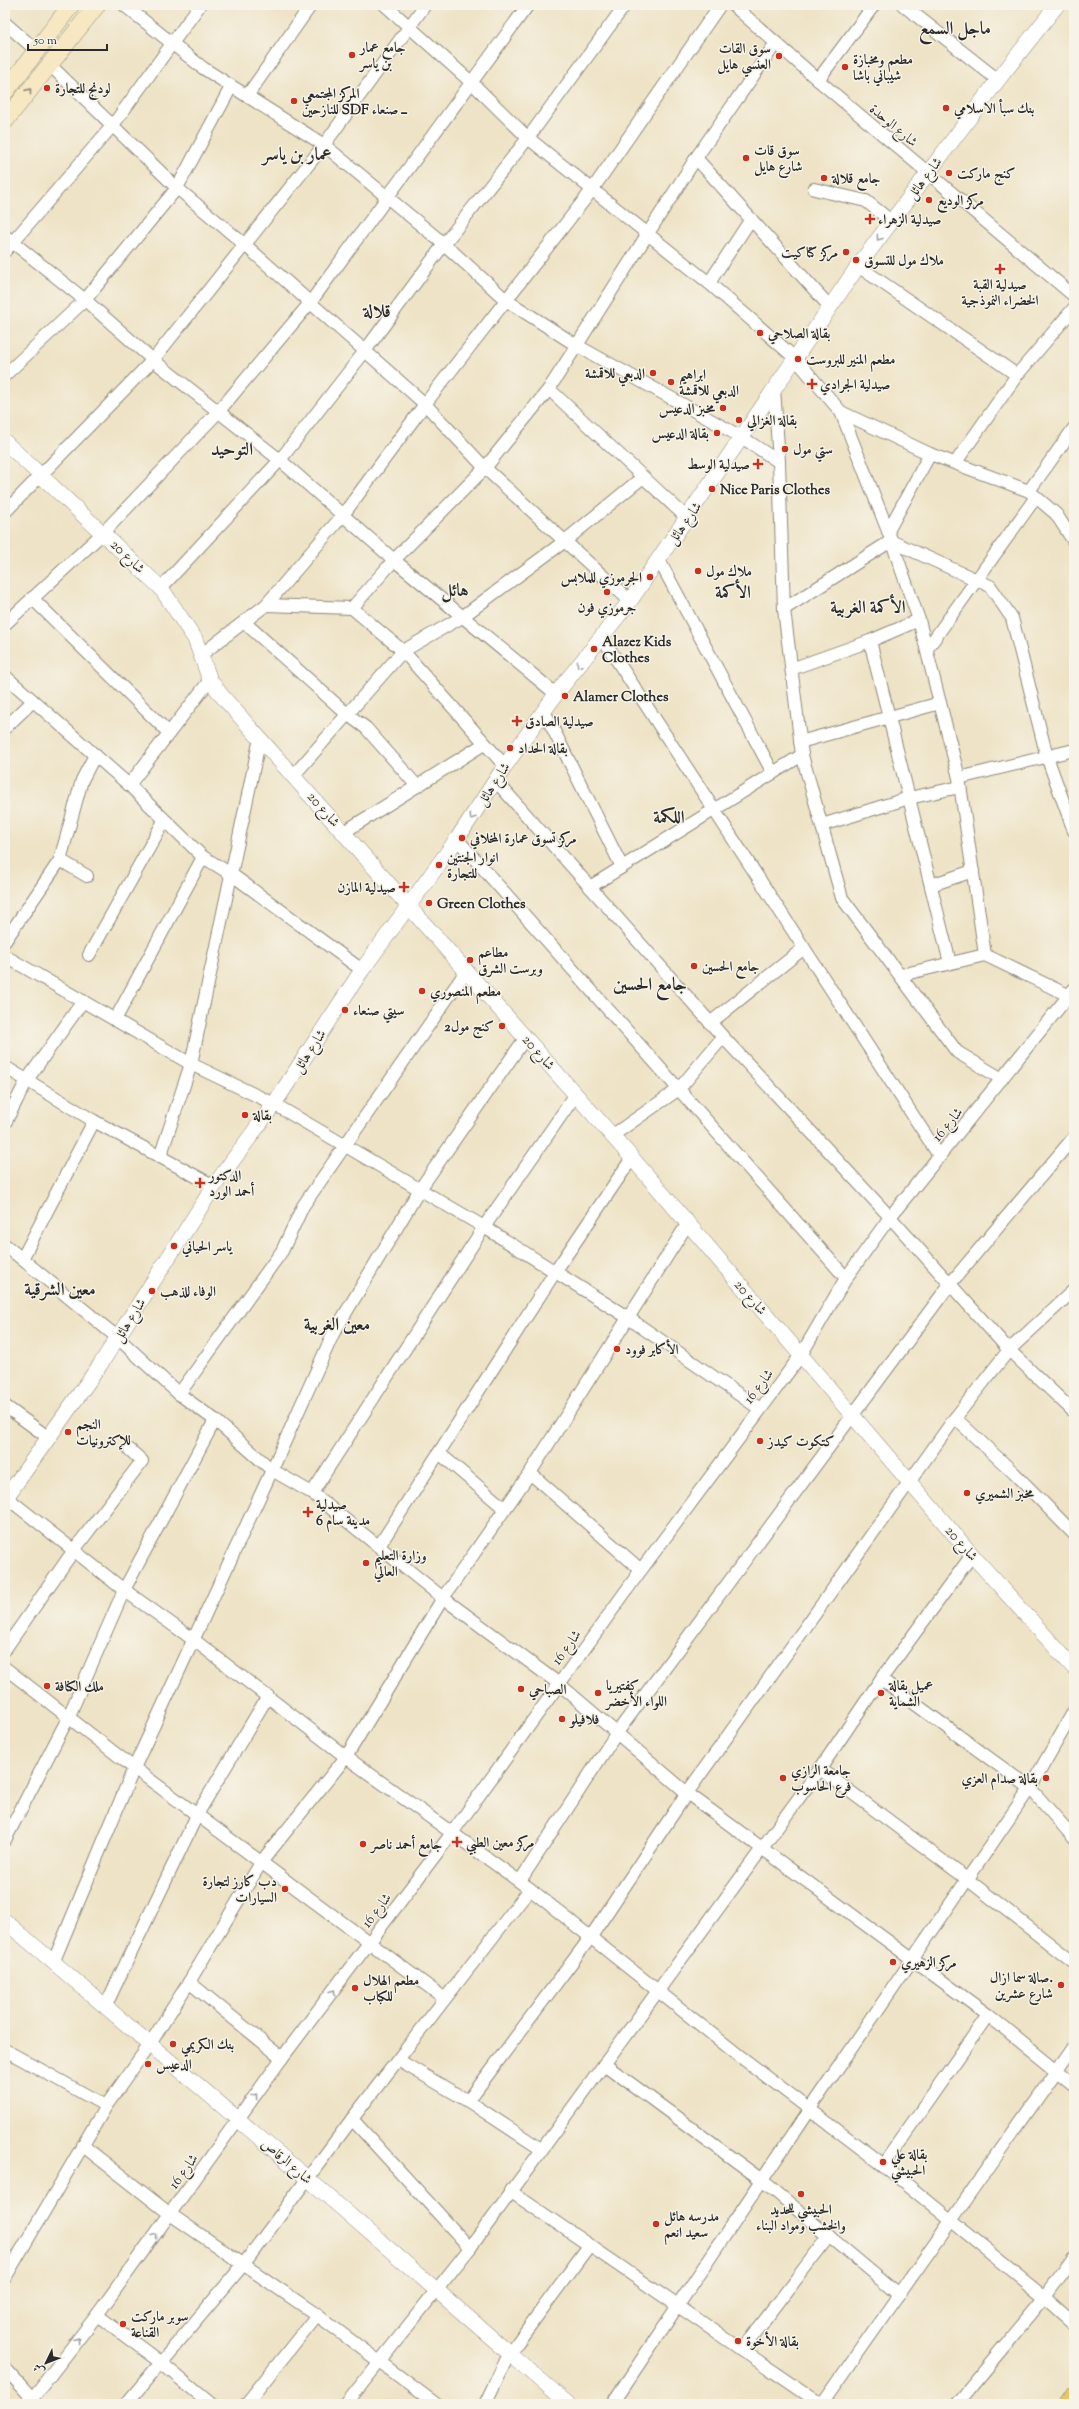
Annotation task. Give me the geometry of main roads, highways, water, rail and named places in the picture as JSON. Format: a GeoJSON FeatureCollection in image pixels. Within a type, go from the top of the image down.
{"type":"FeatureCollection","features":[{"type":"Feature","properties":{"kind":"main road"},"geometry":{"type":"LineString","coordinates":[[5,92],[71,5]]}},
{"type":"Feature","properties":{"kind":"main road"},"geometry":{"type":"LineString","coordinates":[[5,121],[97,5]]}},
{"type":"Feature","properties":{"kind":"main road"},"geometry":{"type":"LineString","coordinates":[[1069,2404],[1074,2398]]}},
{"type":"Feature","properties":{"kind":"place","name":"جامع عمار بن ياسر"},"geometry":{"type":"Point","coordinates":[352,55]}},
{"type":"Feature","properties":{"kind":"place","name":"سوق القات العنسي هايل"},"geometry":{"type":"Point","coordinates":[779,56]}},
{"type":"Feature","properties":{"kind":"place","name":"مطعم ومخبازة شيباني باشا"},"geometry":{"type":"Point","coordinates":[845,67]}},
{"type":"Feature","properties":{"kind":"place","name":"لودنج للتجارة"},"geometry":{"type":"Point","coordinates":[47,88]}},
{"type":"Feature","properties":{"kind":"place","name":"المركز المجتمعي للنازحين SDF ــ صنعاء"},"geometry":{"type":"Point","coordinates":[294,101]}},
{"type":"Feature","properties":{"kind":"place","name":"بنك سبأ الاسلامي"},"geometry":{"type":"Point","coordinates":[946,108]}},
{"type":"Feature","properties":{"kind":"place","name":"سوق قات شارع هايل"},"geometry":{"type":"Point","coordinates":[746,158]}},
{"type":"Feature","properties":{"kind":"place","name":"كنج ماركت"},"geometry":{"type":"Point","coordinates":[949,173]}},
{"type":"Feature","properties":{"kind":"place","name":"جامع قلالة"},"geometry":{"type":"Point","coordinates":[824,178]}},
{"type":"Feature","properties":{"kind":"place","name":"مركز الوديع"},"geometry":{"type":"Point","coordinates":[929,200]}},
{"type":"Feature","properties":{"kind":"place","name":"صيدلية الزهراء"},"geometry":{"type":"Point","coordinates":[870,219]}},
{"type":"Feature","properties":{"kind":"place","name":"مركز كتاكيت"},"geometry":{"type":"Point","coordinates":[846,252]}},
{"type":"Feature","properties":{"kind":"place","name":"ملاك مول للتسوق"},"geometry":{"type":"Point","coordinates":[856,260]}},
{"type":"Feature","properties":{"kind":"place","name":"صيدلية القبة الخضراء النموذجية"},"geometry":{"type":"Point","coordinates":[1000,269]}},
{"type":"Feature","properties":{"kind":"place","name":"بقالة الصلاحي"},"geometry":{"type":"Point","coordinates":[760,333]}},
{"type":"Feature","properties":{"kind":"place","name":"مطعم المنير للبروست"},"geometry":{"type":"Point","coordinates":[798,359]}},
{"type":"Feature","properties":{"kind":"place","name":"الدبعي للاقمشة"},"geometry":{"type":"Point","coordinates":[653,373]}},
{"type":"Feature","properties":{"kind":"place","name":"ابراهيم الدبعي للاقمشة"},"geometry":{"type":"Point","coordinates":[671,382]}},
{"type":"Feature","properties":{"kind":"place","name":"صيدلية الجرادي"},"geometry":{"type":"Point","coordinates":[812,384]}},
{"type":"Feature","properties":{"kind":"place","name":"مخبز الدعيس"},"geometry":{"type":"Point","coordinates":[723,408]}},
{"type":"Feature","properties":{"kind":"place","name":"بقالة الغزالي"},"geometry":{"type":"Point","coordinates":[739,420]}},
{"type":"Feature","properties":{"kind":"place","name":"بقالة الدعيس"},"geometry":{"type":"Point","coordinates":[717,433]}},
{"type":"Feature","properties":{"kind":"place","name":"ستي مول"},"geometry":{"type":"Point","coordinates":[785,449]}},
{"type":"Feature","properties":{"kind":"place","name":"صيدلية الوسط"},"geometry":{"type":"Point","coordinates":[758,464]}},
{"type":"Feature","properties":{"kind":"place","name":"Nice Paris Clothes"},"geometry":{"type":"Point","coordinates":[712,489]}},
{"type":"Feature","properties":{"kind":"place","name":"ملاك مول"},"geometry":{"type":"Point","coordinates":[698,571]}},
{"type":"Feature","properties":{"kind":"place","name":"الجرموزي للملابس"},"geometry":{"type":"Point","coordinates":[650,577]}},
{"type":"Feature","properties":{"kind":"place","name":"جرموزي فون"},"geometry":{"type":"Point","coordinates":[607,592]}},
{"type":"Feature","properties":{"kind":"place","name":"Alazez Kids Clothes"},"geometry":{"type":"Point","coordinates":[594,649]}},
{"type":"Feature","properties":{"kind":"place","name":"Alamer Clothes"},"geometry":{"type":"Point","coordinates":[565,696]}},
{"type":"Feature","properties":{"kind":"place","name":"صيدلية الصادق"},"geometry":{"type":"Point","coordinates":[517,721]}},
{"type":"Feature","properties":{"kind":"place","name":"بقالة الحداد"},"geometry":{"type":"Point","coordinates":[510,748]}},
{"type":"Feature","properties":{"kind":"place","name":"مركز تسوق عمارة المخلافي"},"geometry":{"type":"Point","coordinates":[462,838]}},
{"type":"Feature","properties":{"kind":"place","name":"انوار الجنتين للتجارة"},"geometry":{"type":"Point","coordinates":[439,865]}},
{"type":"Feature","properties":{"kind":"place","name":"صيدلية المازن"},"geometry":{"type":"Point","coordinates":[404,887]}},
{"type":"Feature","properties":{"kind":"place","name":"Green Clothes"},"geometry":{"type":"Point","coordinates":[429,903]}},
{"type":"Feature","properties":{"kind":"place","name":"مطاعم وبرست الشرق"},"geometry":{"type":"Point","coordinates":[470,960]}},
{"type":"Feature","properties":{"kind":"place","name":"جامع الحسين"},"geometry":{"type":"Point","coordinates":[694,966]}},
{"type":"Feature","properties":{"kind":"place","name":"مطعم المنصوري"},"geometry":{"type":"Point","coordinates":[422,991]}},
{"type":"Feature","properties":{"kind":"place","name":"سيتي صنعاء"},"geometry":{"type":"Point","coordinates":[345,1010]}},
{"type":"Feature","properties":{"kind":"place","name":"كنج مول2"},"geometry":{"type":"Point","coordinates":[502,1026]}},
{"type":"Feature","properties":{"kind":"place","name":"بقالة"},"geometry":{"type":"Point","coordinates":[245,1115]}},
{"type":"Feature","properties":{"kind":"place","name":"الدكتور أحمد الورد"},"geometry":{"type":"Point","coordinates":[200,1183]}},
{"type":"Feature","properties":{"kind":"place","name":"ياسر الحياني"},"geometry":{"type":"Point","coordinates":[174,1246]}},
{"type":"Feature","properties":{"kind":"place","name":"الوفاء للذهب"},"geometry":{"type":"Point","coordinates":[152,1291]}},
{"type":"Feature","properties":{"kind":"place","name":"الأكابر فوود"},"geometry":{"type":"Point","coordinates":[617,1349]}},
{"type":"Feature","properties":{"kind":"place","name":"النجم للإكترونيات"},"geometry":{"type":"Point","coordinates":[68,1432]}},
{"type":"Feature","properties":{"kind":"place","name":"كتكوت كيدز"},"geometry":{"type":"Point","coordinates":[760,1441]}},
{"type":"Feature","properties":{"kind":"place","name":"مخبز الشميري"},"geometry":{"type":"Point","coordinates":[967,1493]}},
{"type":"Feature","properties":{"kind":"place","name":"صيدلية مدينة سام 6"},"geometry":{"type":"Point","coordinates":[308,1512]}},
{"type":"Feature","properties":{"kind":"place","name":"وزارة التعليم العالي"},"geometry":{"type":"Point","coordinates":[366,1563]}},
{"type":"Feature","properties":{"kind":"place","name":"ملك الكنافة"},"geometry":{"type":"Point","coordinates":[47,1686]}},
{"type":"Feature","properties":{"kind":"place","name":"الصباحي"},"geometry":{"type":"Point","coordinates":[521,1689]}},
{"type":"Feature","properties":{"kind":"place","name":"كفتيريا اللواء الأخضر"},"geometry":{"type":"Point","coordinates":[598,1693]}},
{"type":"Feature","properties":{"kind":"place","name":"عميل بقالة الشماية"},"geometry":{"type":"Point","coordinates":[881,1693]}},
{"type":"Feature","properties":{"kind":"place","name":"فلافيلو"},"geometry":{"type":"Point","coordinates":[562,1719]}},
{"type":"Feature","properties":{"kind":"place","name":"جامعة الرازي فرع الحاسوب"},"geometry":{"type":"Point","coordinates":[783,1778]}},
{"type":"Feature","properties":{"kind":"place","name":"بقالة صدام العزي"},"geometry":{"type":"Point","coordinates":[1046,1778]}},
{"type":"Feature","properties":{"kind":"place","name":"مركز معين الطبي"},"geometry":{"type":"Point","coordinates":[457,1842]}},
{"type":"Feature","properties":{"kind":"place","name":"جامع أحمد ناصر"},"geometry":{"type":"Point","coordinates":[363,1844]}},
{"type":"Feature","properties":{"kind":"place","name":"دب كارز لتجارة السيارات"},"geometry":{"type":"Point","coordinates":[285,1889]}},
{"type":"Feature","properties":{"kind":"place","name":"مركز الزهيري"},"geometry":{"type":"Point","coordinates":[893,1962]}},
{"type":"Feature","properties":{"kind":"place","name":"صالة سما ازال. شارع عشرين"},"geometry":{"type":"Point","coordinates":[1061,1985]}},
{"type":"Feature","properties":{"kind":"place","name":"مطعم الهلال للكباب"},"geometry":{"type":"Point","coordinates":[355,1988]}},
{"type":"Feature","properties":{"kind":"place","name":"بنك الكريمي"},"geometry":{"type":"Point","coordinates":[173,2044]}},
{"type":"Feature","properties":{"kind":"place","name":"الدعيس"},"geometry":{"type":"Point","coordinates":[148,2064]}},
{"type":"Feature","properties":{"kind":"place","name":"بقالة علي الحبيشي"},"geometry":{"type":"Point","coordinates":[883,2162]}},
{"type":"Feature","properties":{"kind":"place","name":"الحبيشي للحديد والخشب ومواد البناء"},"geometry":{"type":"Point","coordinates":[801,2194]}},
{"type":"Feature","properties":{"kind":"place","name":"مدرسه هائل سعيد انعم"},"geometry":{"type":"Point","coordinates":[656,2224]}},
{"type":"Feature","properties":{"kind":"place","name":"سوبر ماركت القناعة"},"geometry":{"type":"Point","coordinates":[123,2324]}},
{"type":"Feature","properties":{"kind":"place","name":"بقالة الأخوة"},"geometry":{"type":"Point","coordinates":[738,2341]}},
{"type":"Feature","properties":{"kind":"district","name":"ماجل السمع"},"geometry":{"type":"Point","coordinates":[955,28]}},
{"type":"Feature","properties":{"kind":"district","name":"عمار بن ياسر"},"geometry":{"type":"Point","coordinates":[297,154]}},
{"type":"Feature","properties":{"kind":"district","name":"قلالة"},"geometry":{"type":"Point","coordinates":[377,311]}},
{"type":"Feature","properties":{"kind":"district","name":"التوحيد"},"geometry":{"type":"Point","coordinates":[232,449]}},
{"type":"Feature","properties":{"kind":"district","name":"هائل"},"geometry":{"type":"Point","coordinates":[455,590]}},
{"type":"Feature","properties":{"kind":"district","name":"الأكمة"},"geometry":{"type":"Point","coordinates":[733,592]}},
{"type":"Feature","properties":{"kind":"district","name":"الأكمة الغربية"},"geometry":{"type":"Point","coordinates":[868,607]}},
{"type":"Feature","properties":{"kind":"district","name":"اللكمة"},"geometry":{"type":"Point","coordinates":[669,817]}},
{"type":"Feature","properties":{"kind":"district","name":"جامع الحسين"},"geometry":{"type":"Point","coordinates":[650,984]}},
{"type":"Feature","properties":{"kind":"district","name":"معين الشرقية"},"geometry":{"type":"Point","coordinates":[60,1289]}},
{"type":"Feature","properties":{"kind":"district","name":"معين الغربية"},"geometry":{"type":"Point","coordinates":[337,1324]}}]}
